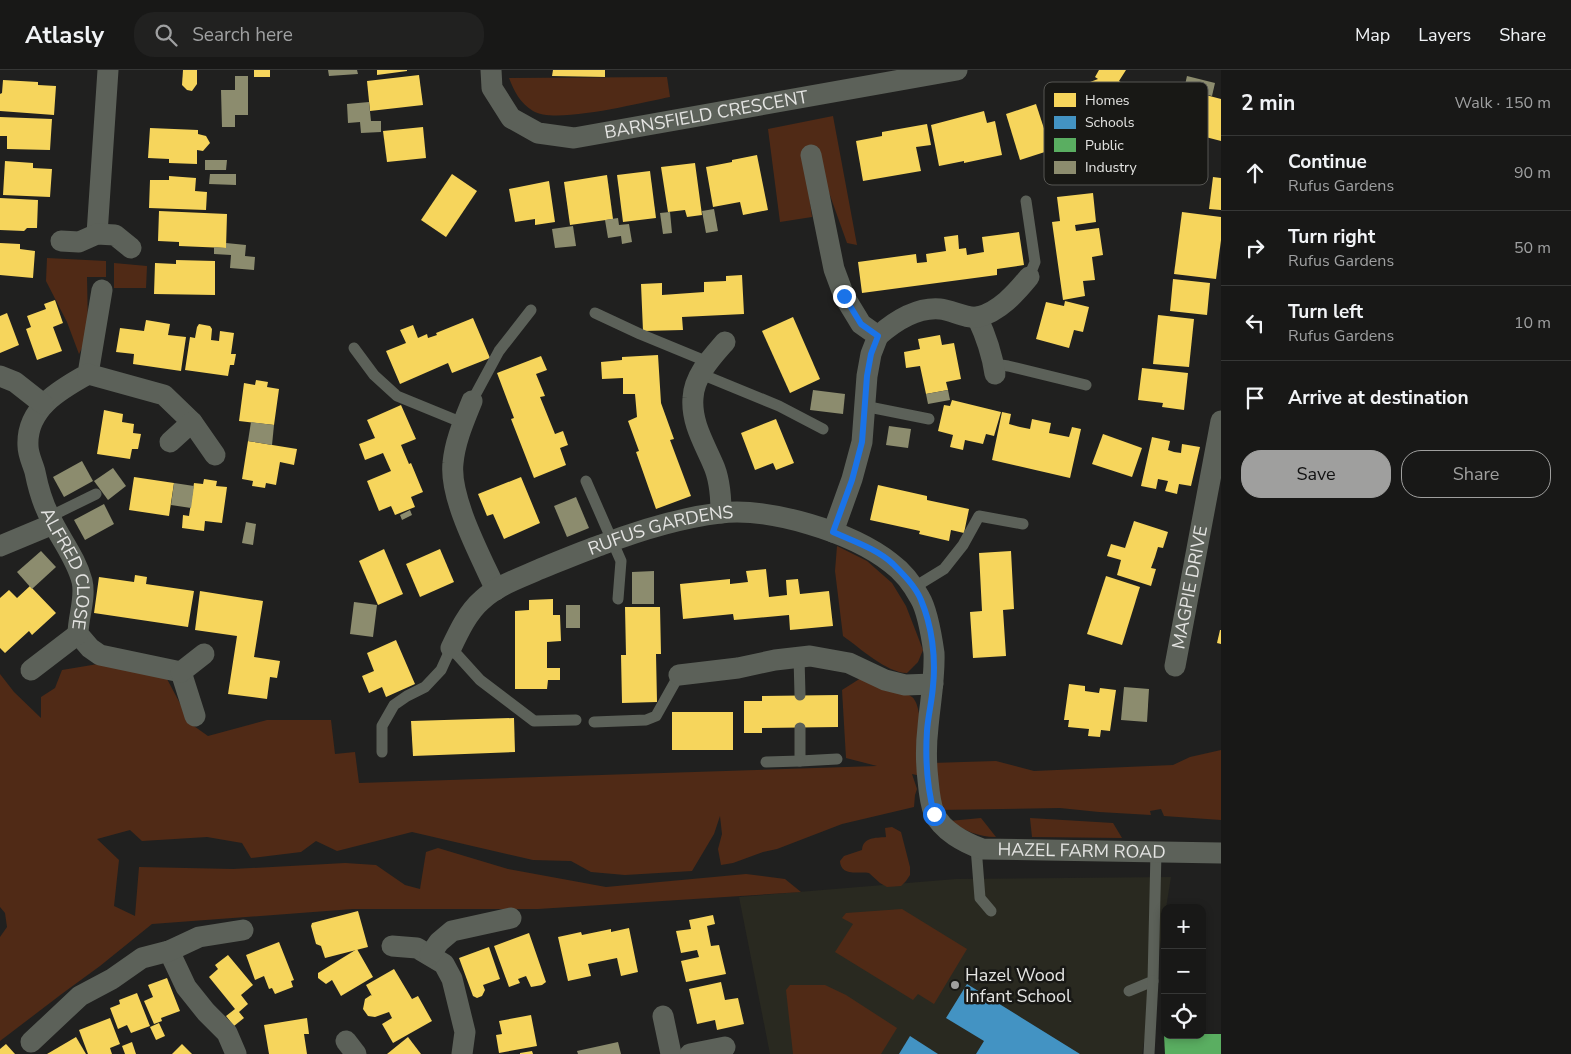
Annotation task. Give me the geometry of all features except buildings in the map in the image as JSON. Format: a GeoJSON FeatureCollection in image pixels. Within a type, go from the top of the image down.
{"type":"FeatureCollection","features":[{"type":"Feature","properties":{"kind":"street"},"geometry":{"type":"LineString","coordinates":[[96,234],[108,70]]}},
{"type":"Feature","properties":{"kind":"street","name":"BARNSFIELD CRESCENT"},"geometry":{"type":"LineString","coordinates":[[491,70],[492,88],[511,118],[538,133],[574,138],[957,70]]}},
{"type":"Feature","properties":{"kind":"street"},"geometry":{"type":"LineString","coordinates":[[811,155],[834,270],[844,296],[861,324],[878,336]]}},
{"type":"Feature","properties":{"kind":"street"},"geometry":{"type":"LineString","coordinates":[[61,241],[80,242],[96,234],[115,235],[132,248]]}},
{"type":"Feature","properties":{"kind":"street"},"geometry":{"type":"LineString","coordinates":[[833,532],[852,480],[862,442],[864,406],[871,354],[878,336],[891,325],[912,314],[940,309],[977,317],[998,308],[1015,295],[1029,277]]}},
{"type":"Feature","properties":{"kind":"street"},"geometry":{"type":"LineString","coordinates":[[102,290],[88,374],[164,395],[192,422],[215,455]]}},
{"type":"Feature","properties":{"kind":"street"},"geometry":{"type":"LineString","coordinates":[[977,317],[985,334],[994,369]]}},
{"type":"Feature","properties":{"kind":"street"},"geometry":{"type":"LineString","coordinates":[[721,513],[721,492],[714,465],[695,420],[693,398],[704,368],[725,342]]}},
{"type":"Feature","properties":{"kind":"street","name":"ALFRED CLOSE"},"geometry":{"type":"LineString","coordinates":[[88,374],[56,392],[40,407],[30,426],[28,447],[51,520],[74,560],[82,582],[82,604],[78,634],[90,648],[100,655],[181,672]]}},
{"type":"Feature","properties":{"kind":"street"},"geometry":{"type":"LineString","coordinates":[[0,376],[15,382],[43,404]]}},
{"type":"Feature","properties":{"kind":"street"},"geometry":{"type":"LineString","coordinates":[[472,400],[456,443],[453,465],[454,490],[496,590]]}},
{"type":"Feature","properties":{"kind":"street","name":"MAGPIE DRIVE"},"geometry":{"type":"LineString","coordinates":[[1175,666],[1193,566],[1213,512],[1221,421]]}},
{"type":"Feature","properties":{"kind":"street"},"geometry":{"type":"LineString","coordinates":[[170,442],[192,422]]}},
{"type":"Feature","properties":{"kind":"street","name":"RUFUS GARDENS"},"geometry":{"type":"LineString","coordinates":[[451,648],[472,611],[482,600],[496,590],[514,580],[612,541],[666,524],[721,513],[750,512],[803,523],[833,532],[875,552],[892,564],[921,599],[934,652],[933,684],[927,730],[926,766],[929,793],[934,814],[948,829]]}},
{"type":"Feature","properties":{"kind":"street"},"geometry":{"type":"LineString","coordinates":[[0,546],[51,520]]}},
{"type":"Feature","properties":{"kind":"street"},"geometry":{"type":"LineString","coordinates":[[31,670],[78,634]]}},
{"type":"Feature","properties":{"kind":"street"},"geometry":{"type":"LineString","coordinates":[[195,716],[181,672],[204,654]]}},
{"type":"Feature","properties":{"kind":"street"},"geometry":{"type":"LineString","coordinates":[[679,675],[738,668],[775,660],[810,656],[849,663],[885,680],[905,685],[933,684]]}},
{"type":"Feature","properties":{"kind":"street","name":"HAZEL FARM ROAD"},"geometry":{"type":"LineString","coordinates":[[948,829],[963,842],[982,849],[1221,853]]}},
{"type":"Feature","properties":{"kind":"street"},"geometry":{"type":"LineString","coordinates":[[430,956],[439,942],[452,931],[511,918]]}},
{"type":"Feature","properties":{"kind":"street"},"geometry":{"type":"LineString","coordinates":[[31,1042],[80,996],[112,979],[142,958],[169,951],[199,937],[243,930]]}},
{"type":"Feature","properties":{"kind":"street"},"geometry":{"type":"LineString","coordinates":[[392,946],[417,948],[444,964],[452,979],[465,1032],[462,1054]]}},
{"type":"Feature","properties":{"kind":"street"},"geometry":{"type":"LineString","coordinates":[[169,951],[186,987],[206,1012],[227,1033],[236,1054]]}},
{"type":"Feature","properties":{"kind":"street"},"geometry":{"type":"LineString","coordinates":[[663,1016],[671,1054]]}},
{"type":"Feature","properties":{"kind":"street"},"geometry":{"type":"LineString","coordinates":[[690,1054],[725,1047]]}},
{"type":"Feature","properties":{"kind":"lane"},"geometry":{"type":"LineString","coordinates":[[1026,200],[1035,262],[1029,277]]}},
{"type":"Feature","properties":{"kind":"lane"},"geometry":{"type":"LineString","coordinates":[[472,400],[499,351],[531,310]]}},
{"type":"Feature","properties":{"kind":"lane"},"geometry":{"type":"LineString","coordinates":[[595,313],[640,334],[823,429]]}},
{"type":"Feature","properties":{"kind":"lane"},"geometry":{"type":"LineString","coordinates":[[354,348],[374,375],[397,396],[463,423]]}},
{"type":"Feature","properties":{"kind":"lane"},"geometry":{"type":"LineString","coordinates":[[994,369],[1008,366],[1086,385]]}},
{"type":"Feature","properties":{"kind":"lane"},"geometry":{"type":"LineString","coordinates":[[864,406],[929,419]]}},
{"type":"Feature","properties":{"kind":"lane"},"geometry":{"type":"LineString","coordinates":[[586,481],[621,561],[618,599]]}},
{"type":"Feature","properties":{"kind":"lane"},"geometry":{"type":"LineString","coordinates":[[51,520],[96,494]]}},
{"type":"Feature","properties":{"kind":"lane"},"geometry":{"type":"LineString","coordinates":[[913,588],[944,569],[963,545],[979,516],[1024,524]]}},
{"type":"Feature","properties":{"kind":"lane"},"geometry":{"type":"LineString","coordinates":[[382,752],[382,726],[394,705],[406,696],[425,688],[441,670],[451,648],[480,680],[534,721],[576,720]]}},
{"type":"Feature","properties":{"kind":"lane"},"geometry":{"type":"LineString","coordinates":[[799,657],[800,695]]}},
{"type":"Feature","properties":{"kind":"lane"},"geometry":{"type":"LineString","coordinates":[[594,722],[646,720],[656,716],[679,675]]}},
{"type":"Feature","properties":{"kind":"lane"},"geometry":{"type":"LineString","coordinates":[[800,728],[800,761]]}},
{"type":"Feature","properties":{"kind":"lane"},"geometry":{"type":"LineString","coordinates":[[766,762],[837,759]]}},
{"type":"Feature","properties":{"kind":"lane"},"geometry":{"type":"LineString","coordinates":[[976,847],[980,898],[991,911]]}},
{"type":"Feature","properties":{"kind":"lane"},"geometry":{"type":"LineString","coordinates":[[1149,1054],[1156,852]]}},
{"type":"Feature","properties":{"kind":"lane"},"geometry":{"type":"LineString","coordinates":[[1129,991],[1153,981]]}},
{"type":"Feature","properties":{"kind":"shaded area"},"geometry":{"type":"Polygon","coordinates":[[[667,77],[670,97],[600,111],[560,115],[544,115],[528,108],[518,96],[509,78],[667,77]]]}},
{"type":"Feature","properties":{"kind":"shaded area"},"geometry":{"type":"Polygon","coordinates":[[[833,116],[857,245],[847,243],[827,187],[818,147],[803,150],[812,217],[780,222],[768,129],[833,116]]]}},
{"type":"Feature","properties":{"kind":"shaded area"},"geometry":{"type":"Polygon","coordinates":[[[47,258],[106,261],[106,277],[87,277],[88,328],[86,340],[79,354],[67,322],[46,281],[47,258]]]}},
{"type":"Feature","properties":{"kind":"shaded area"},"geometry":{"type":"Polygon","coordinates":[[[114,263],[147,266],[146,288],[114,288],[114,263]]]}},
{"type":"Feature","properties":{"kind":"shaded area"},"geometry":{"type":"Polygon","coordinates":[[[837,546],[867,561],[892,583],[906,606],[923,650],[918,662],[907,673],[899,672],[882,664],[843,636],[835,571],[837,546]]]}},
{"type":"Feature","properties":{"kind":"shaded area"},"geometry":{"type":"Polygon","coordinates":[[[104,663],[167,679],[191,724],[208,736],[267,720],[331,720],[335,754],[355,752],[359,783],[877,766],[846,758],[842,690],[861,678],[901,691],[912,697],[916,702],[921,734],[921,776],[912,774],[917,789],[914,807],[842,824],[777,849],[721,865],[718,849],[722,834],[720,816],[714,834],[692,871],[625,875],[591,872],[571,861],[533,860],[412,832],[337,851],[316,841],[301,852],[251,858],[242,843],[207,837],[142,841],[130,830],[97,839],[119,860],[114,906],[135,916],[139,867],[233,869],[345,863],[376,865],[405,885],[420,889],[426,852],[438,848],[508,869],[606,887],[746,874],[785,879],[801,892],[538,909],[353,909],[152,924],[100,966],[0,1041],[0,937],[7,927],[5,913],[0,907],[0,674],[14,692],[41,718],[41,697],[55,688],[62,670],[104,663]]]}},
{"type":"Feature","properties":{"kind":"shaded area"},"geometry":{"type":"Polygon","coordinates":[[[1221,750],[1221,820],[1164,816],[1161,809],[1150,811],[1151,815],[1060,808],[939,810],[931,763],[996,761],[1034,771],[1173,765],[1190,757],[1221,750]]]}},
{"type":"Feature","properties":{"kind":"shaded area"},"geometry":{"type":"Polygon","coordinates":[[[981,818],[996,837],[977,834],[949,821],[981,818]]]}},
{"type":"Feature","properties":{"kind":"shaded area"},"geometry":{"type":"Polygon","coordinates":[[[1030,818],[1113,823],[1122,838],[1032,837],[1030,818]]]}},
{"type":"Feature","properties":{"kind":"shaded area"},"geometry":{"type":"Polygon","coordinates":[[[892,827],[901,832],[910,867],[910,875],[901,886],[887,887],[869,873],[847,871],[841,866],[840,861],[844,856],[862,850],[867,840],[886,837],[885,828],[892,827]]]}},
{"type":"Feature","properties":{"kind":"shaded area","name":"Hazel Wood Infant School"},"geometry":{"type":"Polygon","coordinates":[[[1171,877],[1167,904],[1161,904],[1161,940],[1142,1054],[770,1054],[739,897],[956,879],[1171,877]]]}},
{"type":"Feature","properties":{"kind":"shaded area"},"geometry":{"type":"Polygon","coordinates":[[[902,909],[967,949],[934,1004],[918,994],[913,1000],[835,952],[853,924],[842,918],[846,913],[902,909]]]}},
{"type":"Feature","properties":{"kind":"shaded area"},"geometry":{"type":"Polygon","coordinates":[[[790,985],[825,985],[846,995],[897,1028],[881,1054],[793,1054],[786,990],[790,985]]]}},
{"type":"Feature","properties":{"kind":"place","name":"Hazel Wood Infant School"},"geometry":{"type":"Point","coordinates":[955,985]}},
{"type":"Feature","properties":{"kind":"route"},"geometry":{"type":"LineString","coordinates":[[844,296],[861,324],[878,336],[871,354],[867,376],[862,442],[852,480],[833,532],[875,552],[892,564],[921,599],[934,652],[933,684],[927,730],[926,766],[934,814]]}}]}
